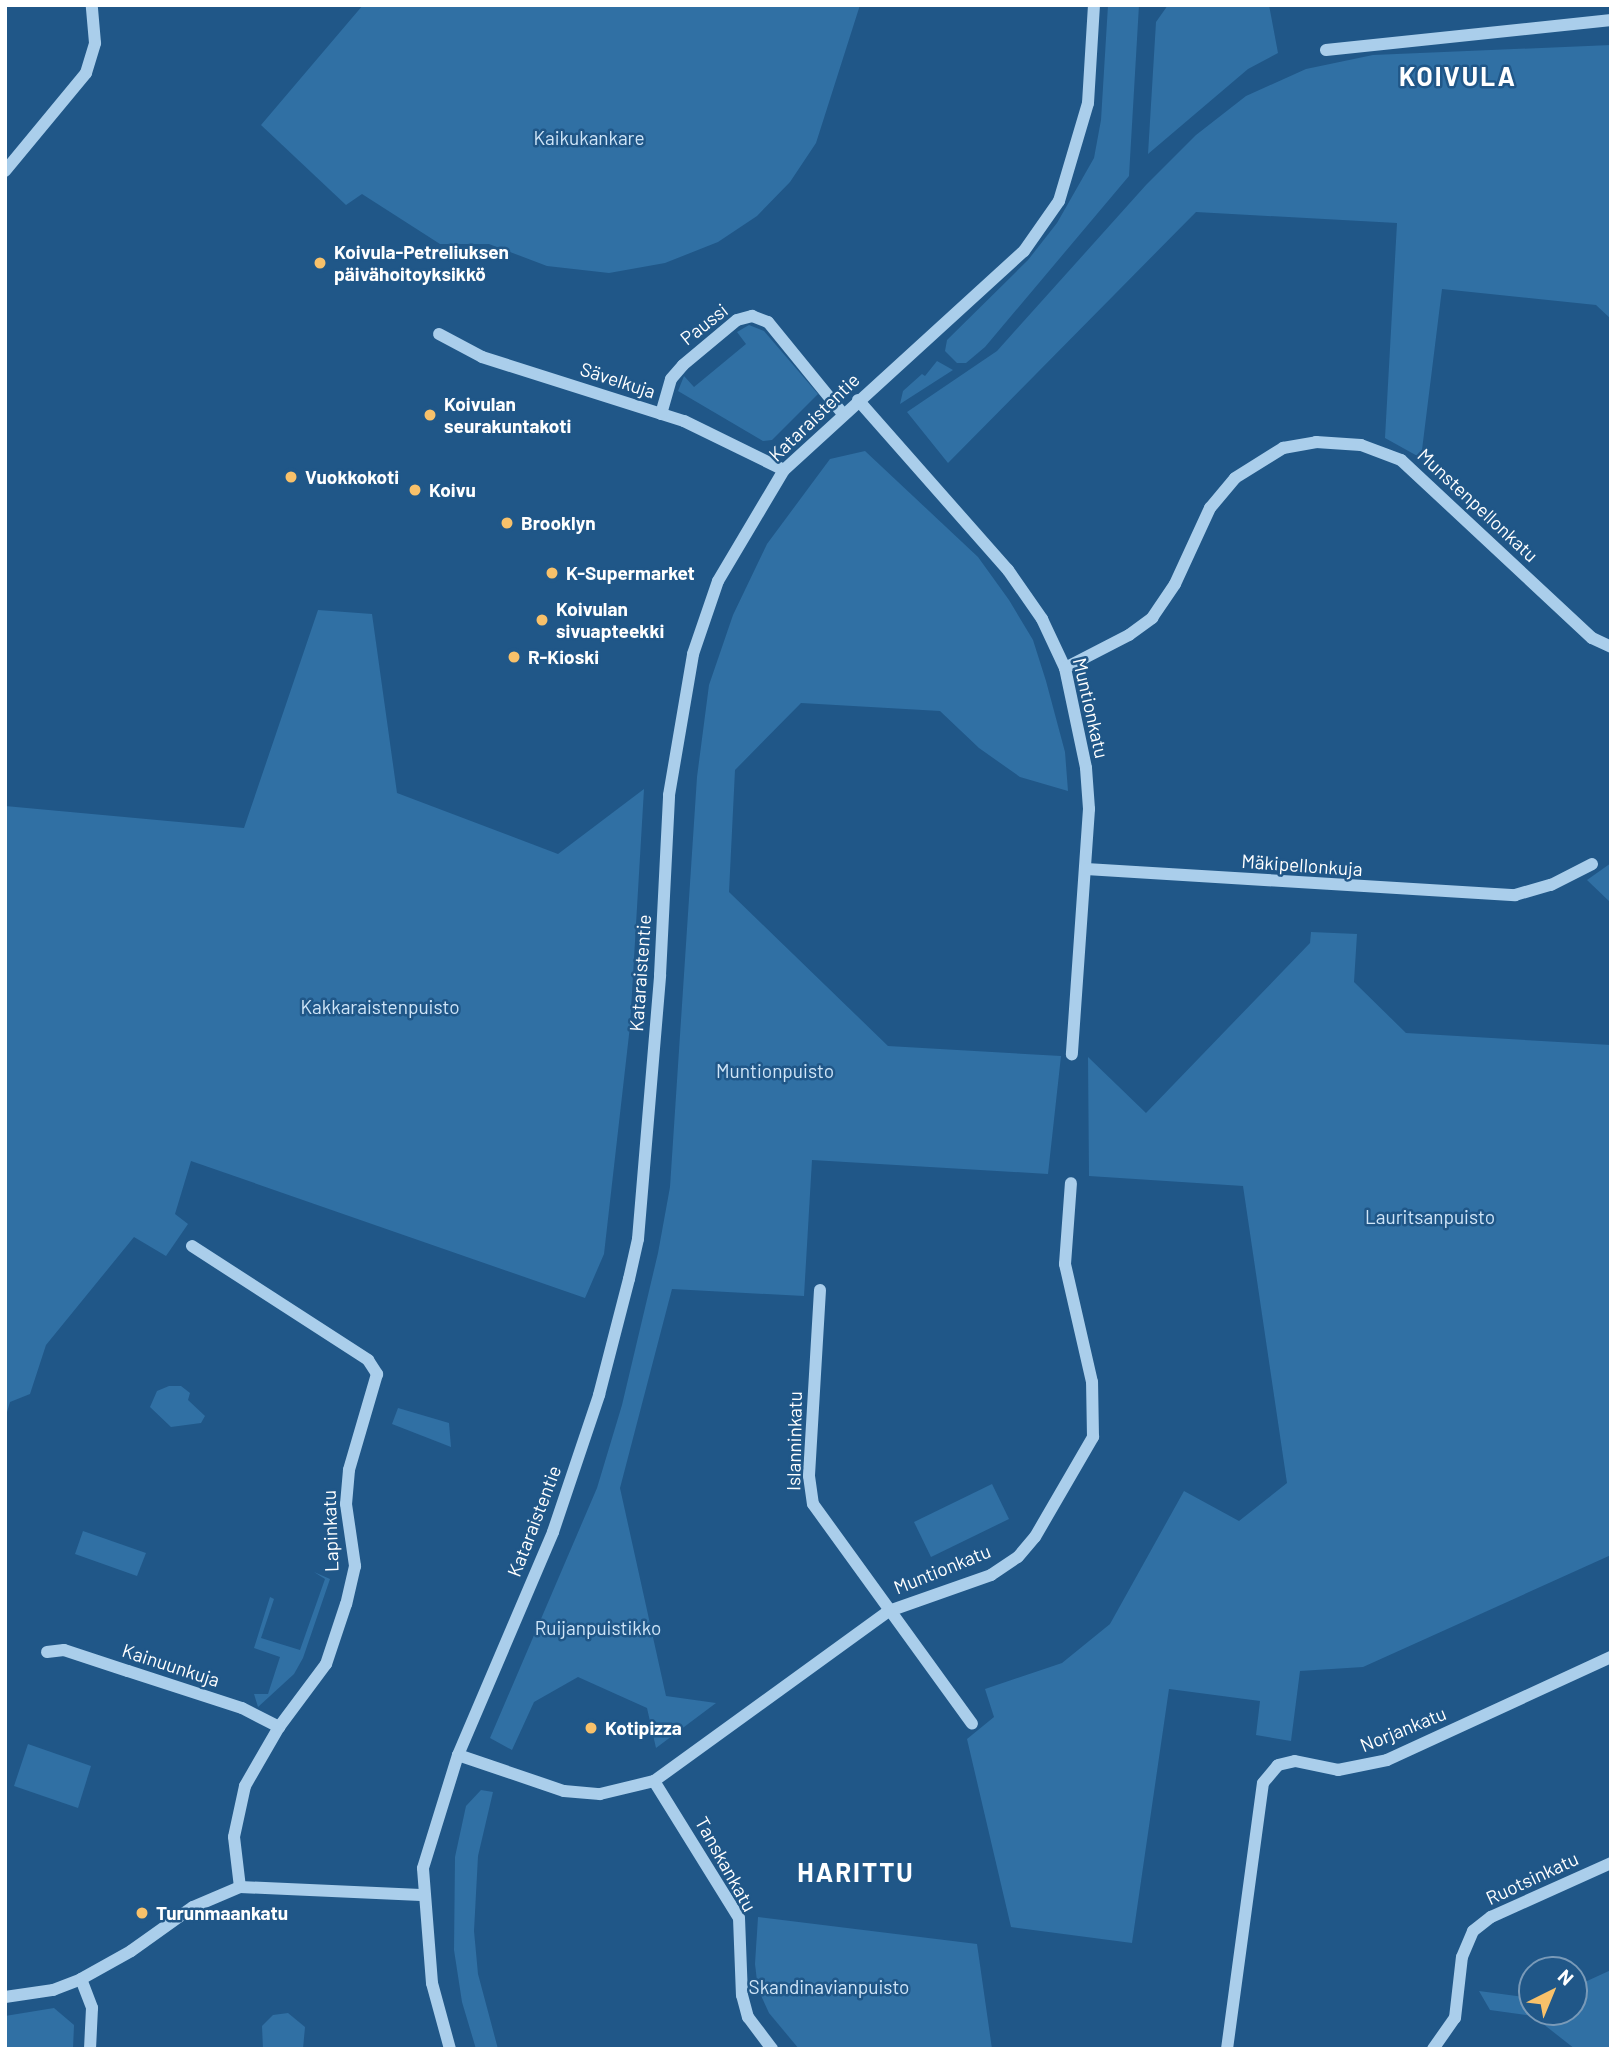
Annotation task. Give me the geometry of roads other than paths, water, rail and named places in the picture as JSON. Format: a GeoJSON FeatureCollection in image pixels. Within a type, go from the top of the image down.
{"type":"FeatureCollection","features":[{"type":"Feature","properties":{"kind":"street"},"geometry":{"type":"LineString","coordinates":[[5,172],[86,73],[95,43],[92,5]]}},
{"type":"Feature","properties":{"kind":"street","name":"Kataraistentie"},"geometry":{"type":"LineString","coordinates":[[450,2049],[432,1983],[421,1895],[423,1868],[437,1812],[458,1755],[552,1532],[599,1395],[629,1279],[638,1239],[659,989],[669,794],[684,695],[719,581],[784,470],[1024,251],[1059,201],[1088,103],[1094,5]]}},
{"type":"Feature","properties":{"kind":"street"},"geometry":{"type":"LineString","coordinates":[[1326,50],[1611,20]]}},
{"type":"Feature","properties":{"kind":"street","name":"Paussi"},"geometry":{"type":"LineString","coordinates":[[662,414],[671,379],[683,365],[737,320],[752,316],[768,322],[843,414]]}},
{"type":"Feature","properties":{"kind":"street","name":"Sävelkuja"},"geometry":{"type":"LineString","coordinates":[[439,334],[482,357],[662,414],[784,470]]}},
{"type":"Feature","properties":{"kind":"street","name":"Muntionkatu"},"geometry":{"type":"LineString","coordinates":[[858,400],[1008,570],[1042,620],[1065,668],[1086,768],[1086,869],[1072,1054]]}},
{"type":"Feature","properties":{"kind":"street","name":"Munstenpellonkatu"},"geometry":{"type":"LineString","coordinates":[[1065,668],[1129,635],[1152,618],[1175,584],[1210,508],[1235,478],[1283,448],[1316,442],[1365,446],[1401,460],[1592,638],[1611,647]]}},
{"type":"Feature","properties":{"kind":"street","name":"Mäkipellonkuja"},"geometry":{"type":"LineString","coordinates":[[1086,869],[1515,895],[1551,884],[1591,864]]}},
{"type":"Feature","properties":{"kind":"street","name":"Muntionkatu"},"geometry":{"type":"LineString","coordinates":[[458,1755],[564,1791],[600,1794],[654,1781],[889,1611],[991,1575],[1018,1557],[1035,1537],[1093,1437],[1092,1382],[1065,1264],[1071,1183]]}},
{"type":"Feature","properties":{"kind":"street","name":"Lapinkatu"},"geometry":{"type":"LineString","coordinates":[[192,1246],[369,1360],[377,1374],[349,1470],[346,1504],[355,1566],[346,1604],[326,1664],[279,1727],[245,1786],[234,1837],[240,1887]]}},
{"type":"Feature","properties":{"kind":"street","name":"Islanninkatu"},"geometry":{"type":"LineString","coordinates":[[820,1290],[809,1492],[822,1520],[972,1724]]}},
{"type":"Feature","properties":{"kind":"street","name":"Kainuunkuja"},"geometry":{"type":"LineString","coordinates":[[47,1651],[64,1650],[102,1662],[242,1708],[279,1727]]}},
{"type":"Feature","properties":{"kind":"street","name":"Norjankatu"},"geometry":{"type":"LineString","coordinates":[[1227,2049],[1263,1783],[1278,1765],[1295,1761],[1338,1770],[1387,1760],[1611,1657]]}},
{"type":"Feature","properties":{"kind":"street","name":"Tanskankatu"},"geometry":{"type":"LineString","coordinates":[[654,1781],[739,1919],[745,2006],[748,2017],[772,2049]]}},
{"type":"Feature","properties":{"kind":"street","name":"Ruotsinkatu"},"geometry":{"type":"LineString","coordinates":[[1433,2049],[1455,2018],[1462,1957],[1473,1931],[1491,1917],[1611,1863]]}},
{"type":"Feature","properties":{"kind":"street"},"geometry":{"type":"LineString","coordinates":[[5,1997],[53,1990],[81,1979],[131,1951],[192,1907],[240,1887],[421,1895]]}},
{"type":"Feature","properties":{"kind":"street"},"geometry":{"type":"LineString","coordinates":[[81,1979],[92,2008],[90,2049]]}},
{"type":"Feature","properties":{"kind":"place","name":"Koivula-Petreliuksen päivähoitoyksikkö"},"geometry":{"type":"Point","coordinates":[320,263]}},
{"type":"Feature","properties":{"kind":"place","name":"Koivulan seurakuntakoti"},"geometry":{"type":"Point","coordinates":[430,415]}},
{"type":"Feature","properties":{"kind":"place","name":"Vuokkokoti"},"geometry":{"type":"Point","coordinates":[291,477]}},
{"type":"Feature","properties":{"kind":"place","name":"Koivu"},"geometry":{"type":"Point","coordinates":[415,490]}},
{"type":"Feature","properties":{"kind":"place","name":"Brooklyn"},"geometry":{"type":"Point","coordinates":[507,523]}},
{"type":"Feature","properties":{"kind":"place","name":"K-Supermarket"},"geometry":{"type":"Point","coordinates":[552,573]}},
{"type":"Feature","properties":{"kind":"place","name":"Koivulan sivuapteekki"},"geometry":{"type":"Point","coordinates":[542,620]}},
{"type":"Feature","properties":{"kind":"place","name":"R-Kioski"},"geometry":{"type":"Point","coordinates":[514,657]}},
{"type":"Feature","properties":{"kind":"place","name":"Kotipizza"},"geometry":{"type":"Point","coordinates":[591,1728]}},
{"type":"Feature","properties":{"kind":"place","name":"Turunmaankatu"},"geometry":{"type":"Point","coordinates":[142,1913]}},
{"type":"Feature","properties":{"kind":"district","name":"KOIVULA"},"geometry":{"type":"Point","coordinates":[1458,76]}},
{"type":"Feature","properties":{"kind":"district","name":"HARITTU"},"geometry":{"type":"Point","coordinates":[856,1872]}},
{"type":"Feature","properties":{"kind":"park label","name":"Kaikukankare"},"geometry":{"type":"Point","coordinates":[589,138]}},
{"type":"Feature","properties":{"kind":"park label","name":"Kakkaraistenpuisto"},"geometry":{"type":"Point","coordinates":[380,1007]}},
{"type":"Feature","properties":{"kind":"park label","name":"Muntionpuisto"},"geometry":{"type":"Point","coordinates":[775,1071]}},
{"type":"Feature","properties":{"kind":"park label","name":"Lauritsanpuisto"},"geometry":{"type":"Point","coordinates":[1430,1217]}},
{"type":"Feature","properties":{"kind":"park label","name":"Ruijanpuistikko"},"geometry":{"type":"Point","coordinates":[598,1628]}},
{"type":"Feature","properties":{"kind":"park label","name":"Skandinavianpuisto"},"geometry":{"type":"Point","coordinates":[829,1987]}}]}
